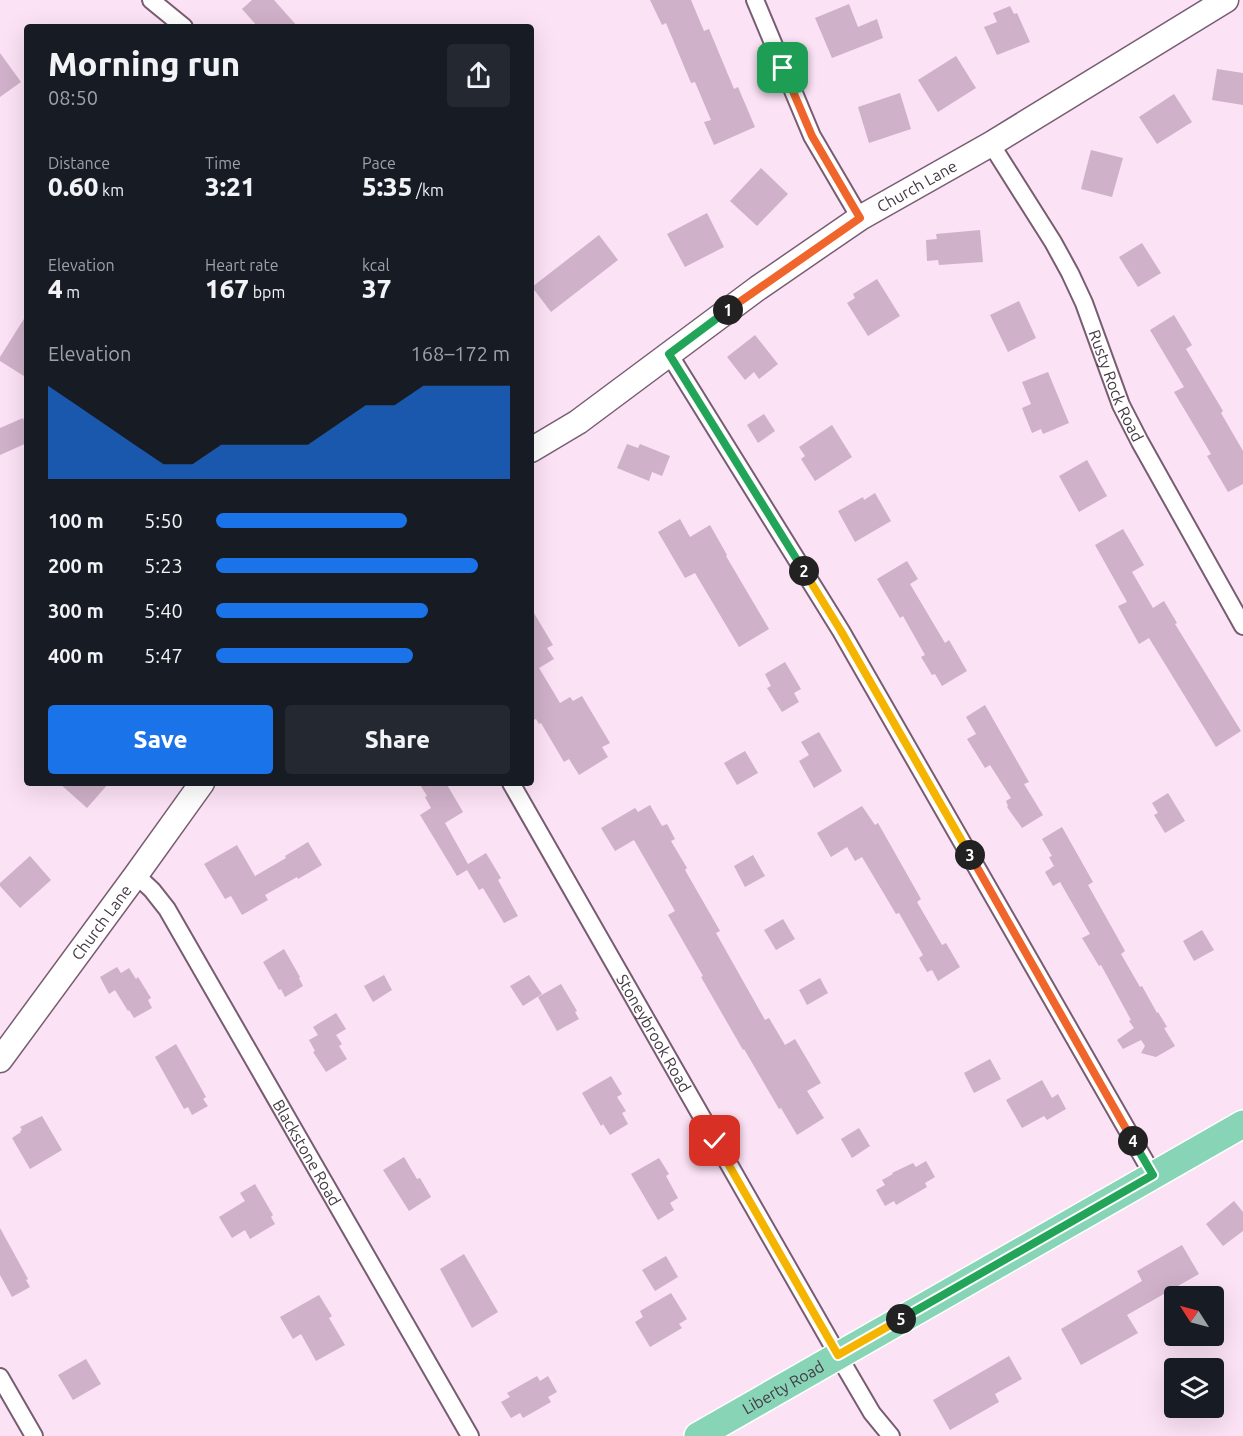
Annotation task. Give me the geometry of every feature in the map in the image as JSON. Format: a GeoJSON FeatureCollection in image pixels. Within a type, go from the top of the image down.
{"type":"FeatureCollection","features":[{"type":"Feature","properties":{"kind":"main road","name":"Liberty Road"},"geometry":{"type":"LineString","coordinates":[[698,1436],[1243,1124]]}},
{"type":"Feature","properties":{"kind":"street"},"geometry":{"type":"LineString","coordinates":[[152,0],[180,24]]}},
{"type":"Feature","properties":{"kind":"street"},"geometry":{"type":"LineString","coordinates":[[755,0],[812,136],[860,218]]}},
{"type":"Feature","properties":{"kind":"street","name":"Church Lane"},"geometry":{"type":"LineString","coordinates":[[534,448],[578,422],[758,288],[860,218],[991,144],[1226,0]]}},
{"type":"Feature","properties":{"kind":"street","name":"Rusty Rock Road"},"geometry":{"type":"LineString","coordinates":[[991,144],[1070,273],[1084,303],[1121,405],[1243,626]]}},
{"type":"Feature","properties":{"kind":"street"},"geometry":{"type":"LineString","coordinates":[[669,354],[841,631],[1153,1175]]}},
{"type":"Feature","properties":{"kind":"street","name":"Church Lane"},"geometry":{"type":"LineString","coordinates":[[0,1060],[200,786]]}},
{"type":"Feature","properties":{"kind":"street","name":"Stoneybrook Road"},"geometry":{"type":"LineString","coordinates":[[513,786],[838,1355],[872,1413],[891,1436]]}},
{"type":"Feature","properties":{"kind":"street","name":"Blackstone Road"},"geometry":{"type":"LineString","coordinates":[[136,875],[167,909],[470,1436]]}},
{"type":"Feature","properties":{"kind":"street"},"geometry":{"type":"LineString","coordinates":[[0,1377],[34,1436]]}},
{"type":"Feature","properties":{"kind":"building"},"geometry":{"type":"Polygon","coordinates":[[[252,0],[274,0],[295,24],[255,24],[242,9],[252,0]]]}},
{"type":"Feature","properties":{"kind":"building"},"geometry":{"type":"Polygon","coordinates":[[[650,0],[691,0],[704,31],[709,29],[734,89],[738,87],[755,127],[714,145],[704,122],[711,120],[695,82],[691,83],[666,23],[662,25],[650,0]]]}},
{"type":"Feature","properties":{"kind":"building"},"geometry":{"type":"Polygon","coordinates":[[[849,4],[858,27],[877,19],[883,38],[832,58],[815,18],[849,4]]]}},
{"type":"Feature","properties":{"kind":"building"},"geometry":{"type":"Polygon","coordinates":[[[1010,6],[1014,14],[1017,13],[1030,42],[997,55],[984,27],[997,22],[993,13],[1010,6]]]}},
{"type":"Feature","properties":{"kind":"building"},"geometry":{"type":"Polygon","coordinates":[[[0,53],[21,82],[0,97],[0,53]]]}},
{"type":"Feature","properties":{"kind":"building"},"geometry":{"type":"Polygon","coordinates":[[[956,56],[976,88],[938,112],[918,80],[956,56]]]}},
{"type":"Feature","properties":{"kind":"building"},"geometry":{"type":"Polygon","coordinates":[[[1217,69],[1243,73],[1243,105],[1212,100],[1217,69]]]}},
{"type":"Feature","properties":{"kind":"building"},"geometry":{"type":"Polygon","coordinates":[[[900,93],[911,129],[869,143],[858,107],[900,93]]]}},
{"type":"Feature","properties":{"kind":"building"},"geometry":{"type":"Polygon","coordinates":[[[1174,94],[1192,122],[1157,144],[1139,117],[1174,94]]]}},
{"type":"Feature","properties":{"kind":"building"},"geometry":{"type":"Polygon","coordinates":[[[1091,150],[1123,158],[1112,197],[1081,189],[1091,150]]]}},
{"type":"Feature","properties":{"kind":"building"},"geometry":{"type":"Polygon","coordinates":[[[761,168],[788,194],[757,226],[730,201],[761,168]]]}},
{"type":"Feature","properties":{"kind":"building"},"geometry":{"type":"Polygon","coordinates":[[[707,213],[724,247],[685,267],[667,234],[707,213]]]}},
{"type":"Feature","properties":{"kind":"building"},"geometry":{"type":"Polygon","coordinates":[[[980,230],[983,262],[939,265],[938,260],[927,261],[926,240],[937,239],[936,234],[980,230]]]}},
{"type":"Feature","properties":{"kind":"building"},"geometry":{"type":"Polygon","coordinates":[[[599,235],[618,260],[551,312],[534,290],[534,285],[599,235]]]}},
{"type":"Feature","properties":{"kind":"building"},"geometry":{"type":"Polygon","coordinates":[[[1142,243],[1161,273],[1138,287],[1119,257],[1142,243]]]}},
{"type":"Feature","properties":{"kind":"building"},"geometry":{"type":"Polygon","coordinates":[[[877,279],[900,316],[868,336],[847,303],[855,298],[853,294],[877,279]]]}},
{"type":"Feature","properties":{"kind":"building"},"geometry":{"type":"Polygon","coordinates":[[[1019,301],[1036,338],[1008,352],[990,315],[1019,301]]]}},
{"type":"Feature","properties":{"kind":"building"},"geometry":{"type":"Polygon","coordinates":[[[1174,315],[1192,345],[1186,349],[1223,411],[1221,413],[1243,451],[1243,484],[1228,492],[1207,456],[1211,454],[1174,392],[1184,387],[1150,330],[1174,315]]]}},
{"type":"Feature","properties":{"kind":"building"},"geometry":{"type":"Polygon","coordinates":[[[24,319],[24,376],[0,361],[0,357],[24,319]]]}},
{"type":"Feature","properties":{"kind":"building"},"geometry":{"type":"Polygon","coordinates":[[[755,335],[778,364],[759,379],[754,372],[745,380],[727,357],[755,335]]]}},
{"type":"Feature","properties":{"kind":"building"},"geometry":{"type":"Polygon","coordinates":[[[1048,372],[1069,423],[1043,434],[1041,429],[1032,433],[1022,408],[1031,404],[1022,382],[1048,372]]]}},
{"type":"Feature","properties":{"kind":"building"},"geometry":{"type":"Polygon","coordinates":[[[764,414],[775,431],[758,443],[747,425],[764,414]]]}},
{"type":"Feature","properties":{"kind":"building"},"geometry":{"type":"Polygon","coordinates":[[[23,418],[24,444],[0,455],[0,428],[23,418]]]}},
{"type":"Feature","properties":{"kind":"building"},"geometry":{"type":"Polygon","coordinates":[[[832,425],[852,457],[815,481],[801,459],[805,456],[799,447],[832,425]]]}},
{"type":"Feature","properties":{"kind":"building"},"geometry":{"type":"Polygon","coordinates":[[[627,444],[638,448],[640,444],[670,456],[662,476],[652,472],[649,481],[617,468],[627,444]]]}},
{"type":"Feature","properties":{"kind":"building"},"geometry":{"type":"Polygon","coordinates":[[[1087,460],[1107,496],[1079,512],[1059,476],[1087,460]]]}},
{"type":"Feature","properties":{"kind":"building"},"geometry":{"type":"Polygon","coordinates":[[[875,493],[891,521],[855,542],[838,511],[875,493]]]}},
{"type":"Feature","properties":{"kind":"building"},"geometry":{"type":"Polygon","coordinates":[[[680,519],[690,537],[710,525],[769,629],[739,647],[695,573],[685,578],[658,532],[680,519]]]}},
{"type":"Feature","properties":{"kind":"building"},"geometry":{"type":"Polygon","coordinates":[[[1123,529],[1144,565],[1132,572],[1153,608],[1164,601],[1177,623],[1175,624],[1241,731],[1216,747],[1149,638],[1139,644],[1118,606],[1127,602],[1095,545],[1123,529]]]}},
{"type":"Feature","properties":{"kind":"building"},"geometry":{"type":"Polygon","coordinates":[[[907,561],[918,579],[910,584],[945,643],[949,640],[967,671],[942,686],[921,657],[925,655],[903,616],[900,618],[877,579],[907,561]]]}},
{"type":"Feature","properties":{"kind":"building"},"geometry":{"type":"Polygon","coordinates":[[[534,613],[553,645],[547,648],[554,659],[539,668],[560,703],[570,697],[573,701],[582,696],[610,743],[602,747],[608,757],[579,775],[569,759],[564,762],[541,723],[539,724],[536,719],[534,720],[534,613]]]}},
{"type":"Feature","properties":{"kind":"building"},"geometry":{"type":"Polygon","coordinates":[[[785,662],[801,689],[794,693],[799,702],[782,712],[767,688],[771,686],[765,674],[785,662]]]}},
{"type":"Feature","properties":{"kind":"building"},"geometry":{"type":"Polygon","coordinates":[[[985,705],[1029,782],[1024,784],[1043,815],[1022,828],[1007,807],[1006,801],[1011,798],[990,765],[985,768],[967,739],[976,734],[966,717],[985,705]]]}},
{"type":"Feature","properties":{"kind":"building"},"geometry":{"type":"Polygon","coordinates":[[[819,732],[842,771],[814,788],[799,761],[809,755],[801,742],[819,732]]]}},
{"type":"Feature","properties":{"kind":"building"},"geometry":{"type":"Polygon","coordinates":[[[745,751],[758,773],[737,785],[724,763],[745,751]]]}},
{"type":"Feature","properties":{"kind":"building"},"geometry":{"type":"Polygon","coordinates":[[[62,786],[106,786],[87,808],[62,786]]]}},
{"type":"Feature","properties":{"kind":"building"},"geometry":{"type":"Polygon","coordinates":[[[421,786],[448,786],[463,812],[445,823],[468,864],[486,853],[501,878],[498,880],[518,916],[504,923],[483,888],[479,890],[467,870],[457,876],[420,815],[431,808],[425,797],[427,796],[421,786]]]}},
{"type":"Feature","properties":{"kind":"building"},"geometry":{"type":"Polygon","coordinates":[[[1168,793],[1185,821],[1165,833],[1154,815],[1158,813],[1152,803],[1168,793]]]}},
{"type":"Feature","properties":{"kind":"building"},"geometry":{"type":"Polygon","coordinates":[[[650,805],[662,826],[667,824],[675,839],[671,841],[687,868],[685,870],[720,931],[716,933],[765,1020],[769,1018],[785,1045],[795,1039],[821,1083],[807,1091],[824,1118],[797,1135],[743,1050],[701,977],[703,976],[668,915],[675,911],[634,840],[615,851],[601,828],[635,808],[638,812],[650,805]]]}},
{"type":"Feature","properties":{"kind":"building"},"geometry":{"type":"Polygon","coordinates":[[[862,806],[875,825],[878,823],[921,899],[917,902],[942,945],[946,943],[960,967],[938,981],[932,970],[927,972],[919,958],[923,955],[899,913],[896,914],[862,857],[855,861],[847,847],[831,857],[817,833],[862,806]]]}},
{"type":"Feature","properties":{"kind":"building"},"geometry":{"type":"Polygon","coordinates":[[[1062,827],[1093,882],[1088,885],[1125,951],[1121,954],[1167,1027],[1164,1028],[1175,1046],[1156,1057],[1141,1053],[1145,1046],[1141,1040],[1123,1049],[1117,1040],[1134,1028],[1129,1021],[1131,1020],[1101,965],[1099,966],[1082,938],[1090,934],[1060,882],[1053,886],[1045,872],[1054,866],[1049,857],[1052,856],[1042,839],[1062,827]]]}},
{"type":"Feature","properties":{"kind":"building"},"geometry":{"type":"Polygon","coordinates":[[[308,842],[322,865],[265,895],[268,900],[242,915],[231,896],[225,899],[204,864],[237,845],[255,876],[308,842]]]}},
{"type":"Feature","properties":{"kind":"building"},"geometry":{"type":"Polygon","coordinates":[[[753,855],[765,876],[745,887],[734,866],[753,855]]]}},
{"type":"Feature","properties":{"kind":"building"},"geometry":{"type":"Polygon","coordinates":[[[30,856],[51,880],[20,908],[0,886],[0,883],[30,856]]]}},
{"type":"Feature","properties":{"kind":"building"},"geometry":{"type":"Polygon","coordinates":[[[783,919],[795,939],[776,950],[764,930],[783,919]]]}},
{"type":"Feature","properties":{"kind":"building"},"geometry":{"type":"Polygon","coordinates":[[[1202,930],[1214,950],[1194,961],[1183,941],[1202,930]]]}},
{"type":"Feature","properties":{"kind":"building"},"geometry":{"type":"Polygon","coordinates":[[[284,949],[303,986],[285,997],[263,962],[284,949]]]}},
{"type":"Feature","properties":{"kind":"building"},"geometry":{"type":"Polygon","coordinates":[[[117,967],[121,973],[129,968],[136,979],[138,977],[151,998],[148,1000],[152,1008],[134,1018],[115,990],[109,994],[100,977],[117,967]]]}},
{"type":"Feature","properties":{"kind":"building"},"geometry":{"type":"Polygon","coordinates":[[[384,975],[392,990],[373,1002],[364,986],[384,975]]]}},
{"type":"Feature","properties":{"kind":"building"},"geometry":{"type":"Polygon","coordinates":[[[529,975],[542,994],[523,1006],[510,986],[529,975]]]}},
{"type":"Feature","properties":{"kind":"building"},"geometry":{"type":"Polygon","coordinates":[[[820,978],[828,993],[807,1005],[799,990],[820,978]]]}},
{"type":"Feature","properties":{"kind":"building"},"geometry":{"type":"Polygon","coordinates":[[[561,984],[577,1011],[575,1012],[579,1019],[557,1031],[538,997],[561,984]]]}},
{"type":"Feature","properties":{"kind":"building"},"geometry":{"type":"Polygon","coordinates":[[[336,1013],[346,1029],[336,1035],[342,1044],[339,1046],[347,1059],[326,1072],[313,1052],[315,1051],[309,1040],[318,1035],[313,1027],[336,1013]]]}},
{"type":"Feature","properties":{"kind":"building"},"geometry":{"type":"Polygon","coordinates":[[[176,1044],[206,1097],[203,1099],[208,1106],[192,1115],[188,1107],[184,1109],[155,1057],[176,1044]]]}},
{"type":"Feature","properties":{"kind":"building"},"geometry":{"type":"Polygon","coordinates":[[[990,1059],[1001,1079],[974,1093],[964,1073],[990,1059]]]}},
{"type":"Feature","properties":{"kind":"building"},"geometry":{"type":"Polygon","coordinates":[[[611,1076],[622,1094],[617,1097],[626,1111],[622,1113],[628,1124],[610,1135],[603,1124],[601,1126],[582,1093],[611,1076]]]}},
{"type":"Feature","properties":{"kind":"building"},"geometry":{"type":"Polygon","coordinates":[[[1042,1080],[1052,1098],[1058,1094],[1066,1109],[1047,1120],[1044,1116],[1022,1128],[1006,1100],[1042,1080]]]}},
{"type":"Feature","properties":{"kind":"building"},"geometry":{"type":"Polygon","coordinates":[[[42,1116],[62,1150],[30,1169],[12,1138],[21,1132],[20,1127],[42,1116]]]}},
{"type":"Feature","properties":{"kind":"building"},"geometry":{"type":"Polygon","coordinates":[[[859,1128],[870,1146],[852,1158],[841,1139],[859,1128]]]}},
{"type":"Feature","properties":{"kind":"building"},"geometry":{"type":"Polygon","coordinates":[[[404,1157],[431,1197],[409,1211],[383,1170],[404,1157]]]}},
{"type":"Feature","properties":{"kind":"building"},"geometry":{"type":"Polygon","coordinates":[[[659,1158],[669,1174],[666,1176],[678,1198],[670,1203],[674,1210],[658,1220],[631,1174],[659,1158]]]}},
{"type":"Feature","properties":{"kind":"building"},"geometry":{"type":"Polygon","coordinates":[[[926,1161],[935,1177],[925,1183],[927,1187],[896,1205],[894,1201],[885,1206],[876,1190],[885,1185],[882,1180],[913,1163],[916,1167],[926,1161]]]}},
{"type":"Feature","properties":{"kind":"building"},"geometry":{"type":"Polygon","coordinates":[[[255,1184],[273,1215],[271,1217],[275,1224],[250,1239],[245,1230],[232,1238],[219,1217],[245,1201],[240,1193],[255,1184]]]}},
{"type":"Feature","properties":{"kind":"building"},"geometry":{"type":"Polygon","coordinates":[[[1234,1201],[1243,1212],[1243,1231],[1223,1246],[1206,1224],[1234,1201]]]}},
{"type":"Feature","properties":{"kind":"building"},"geometry":{"type":"Polygon","coordinates":[[[0,1228],[28,1279],[26,1280],[30,1287],[12,1297],[0,1275],[0,1228]]]}},
{"type":"Feature","properties":{"kind":"building"},"geometry":{"type":"Polygon","coordinates":[[[1182,1245],[1199,1274],[1178,1286],[1164,1286],[1164,1294],[1127,1315],[1138,1333],[1081,1365],[1061,1329],[1142,1281],[1137,1271],[1182,1245]]]}},
{"type":"Feature","properties":{"kind":"building"},"geometry":{"type":"Polygon","coordinates":[[[464,1254],[498,1312],[472,1328],[440,1269],[464,1254]]]}},
{"type":"Feature","properties":{"kind":"building"},"geometry":{"type":"Polygon","coordinates":[[[666,1256],[678,1277],[655,1291],[642,1270],[666,1256]]]}},
{"type":"Feature","properties":{"kind":"building"},"geometry":{"type":"Polygon","coordinates":[[[671,1293],[687,1319],[679,1324],[682,1328],[650,1347],[635,1322],[643,1317],[640,1311],[671,1293]]]}},
{"type":"Feature","properties":{"kind":"building"},"geometry":{"type":"Polygon","coordinates":[[[319,1295],[332,1316],[329,1318],[345,1345],[316,1361],[301,1334],[293,1339],[280,1317],[319,1295]]]}},
{"type":"Feature","properties":{"kind":"building"},"geometry":{"type":"Polygon","coordinates":[[[1009,1356],[1022,1379],[995,1394],[999,1402],[950,1430],[933,1400],[1009,1356]]]}},
{"type":"Feature","properties":{"kind":"building"},"geometry":{"type":"Polygon","coordinates":[[[86,1359],[101,1384],[73,1400],[58,1375],[86,1359]]]}},
{"type":"Feature","properties":{"kind":"building"},"geometry":{"type":"Polygon","coordinates":[[[537,1376],[540,1381],[548,1376],[557,1392],[548,1397],[551,1402],[523,1418],[520,1413],[511,1418],[501,1402],[510,1397],[507,1393],[537,1376]]]}},
{"type":"Feature","properties":{"kind":"route"},"geometry":{"type":"LineString","coordinates":[[715,1141],[838,1355],[1153,1175],[841,631],[669,354],[758,288],[860,218],[812,136],[783,68]]}}]}
